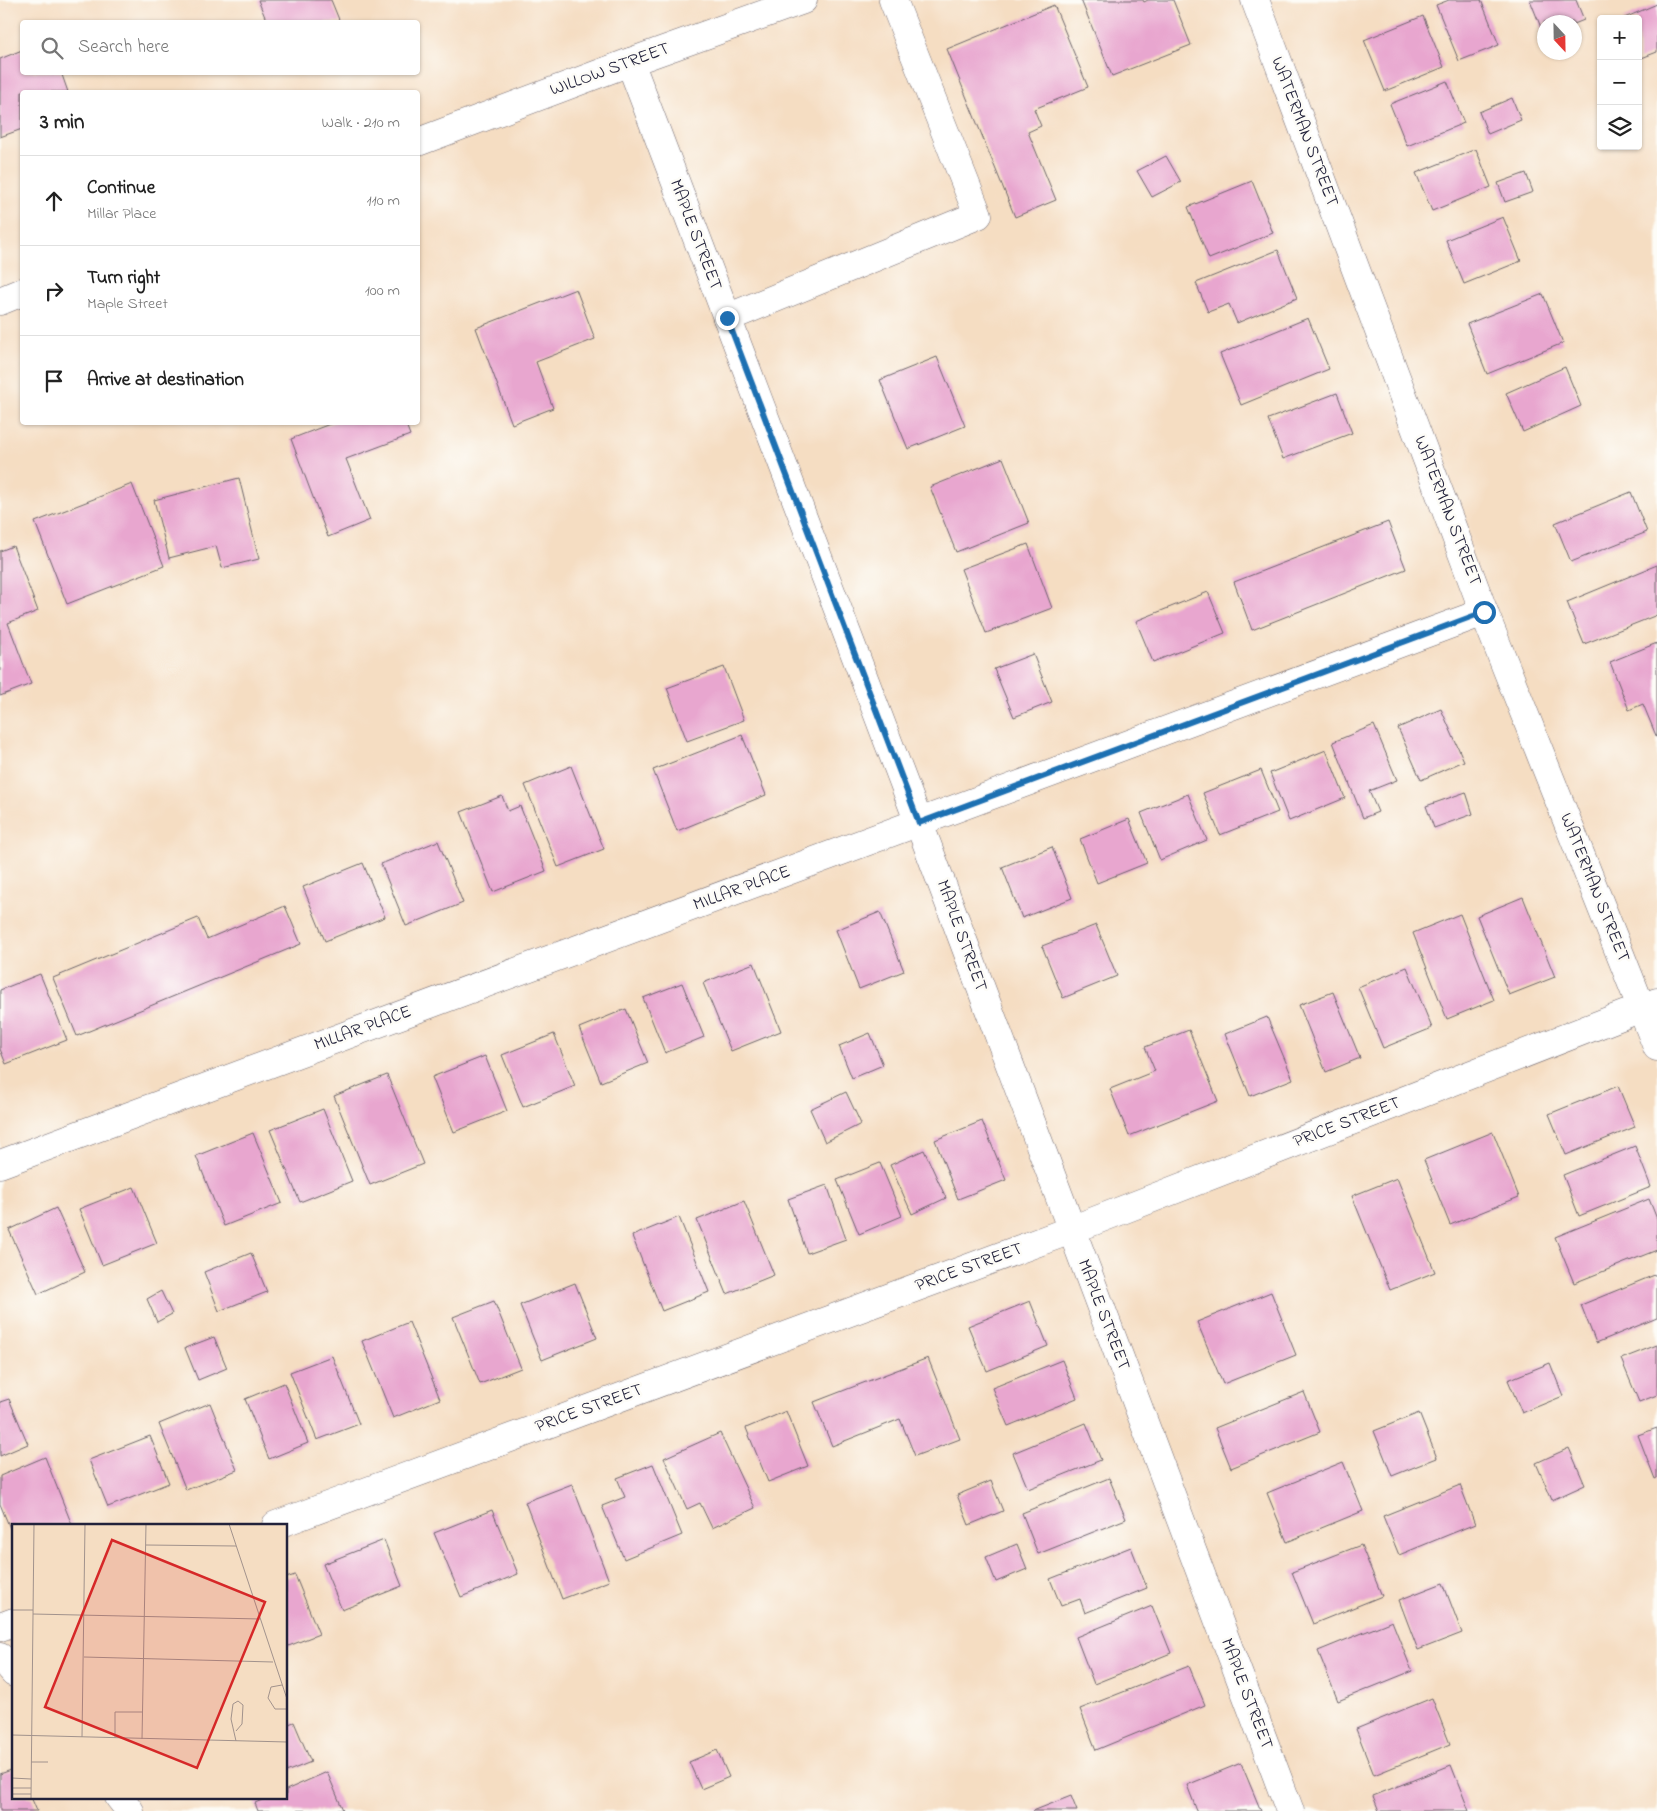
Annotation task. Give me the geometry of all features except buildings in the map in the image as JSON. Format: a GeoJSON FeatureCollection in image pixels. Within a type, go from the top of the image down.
{"type":"FeatureCollection","features":[{"type":"Feature","properties":{"kind":"street","name":"WILLOW STREET"},"geometry":{"type":"LineString","coordinates":[[420,141],[630,62],[803,0]]}},
{"type":"Feature","properties":{"kind":"street"},"geometry":{"type":"LineString","coordinates":[[727,318],[978,216],[894,0]]}},
{"type":"Feature","properties":{"kind":"street","name":"WATERMAN STREET"},"geometry":{"type":"LineString","coordinates":[[1255,0],[1484,612],[1649,1005],[1657,1047]]}},
{"type":"Feature","properties":{"kind":"street","name":"MAPLE STREET"},"geometry":{"type":"LineString","coordinates":[[630,62],[919,823],[1290,1811]]}},
{"type":"Feature","properties":{"kind":"street"},"geometry":{"type":"LineString","coordinates":[[0,301],[20,293]]}},
{"type":"Feature","properties":{"kind":"street","name":"MILLAR PLACE"},"geometry":{"type":"LineString","coordinates":[[0,1164],[1484,612]]}},
{"type":"Feature","properties":{"kind":"street","name":"PRICE STREET"},"geometry":{"type":"LineString","coordinates":[[279,1524],[1071,1230],[1649,1005]]}},
{"type":"Feature","properties":{"kind":"street"},"geometry":{"type":"LineString","coordinates":[[0,1627],[12,1623]]}},
{"type":"Feature","properties":{"kind":"street"},"geometry":{"type":"LineString","coordinates":[[0,1657],[12,1671]]}},
{"type":"Feature","properties":{"kind":"street"},"geometry":{"type":"LineString","coordinates":[[120,1798],[130,1811]]}},
{"type":"Feature","properties":{"kind":"route"},"geometry":{"type":"LineString","coordinates":[[727,318],[919,823],[1484,612]]}}]}
